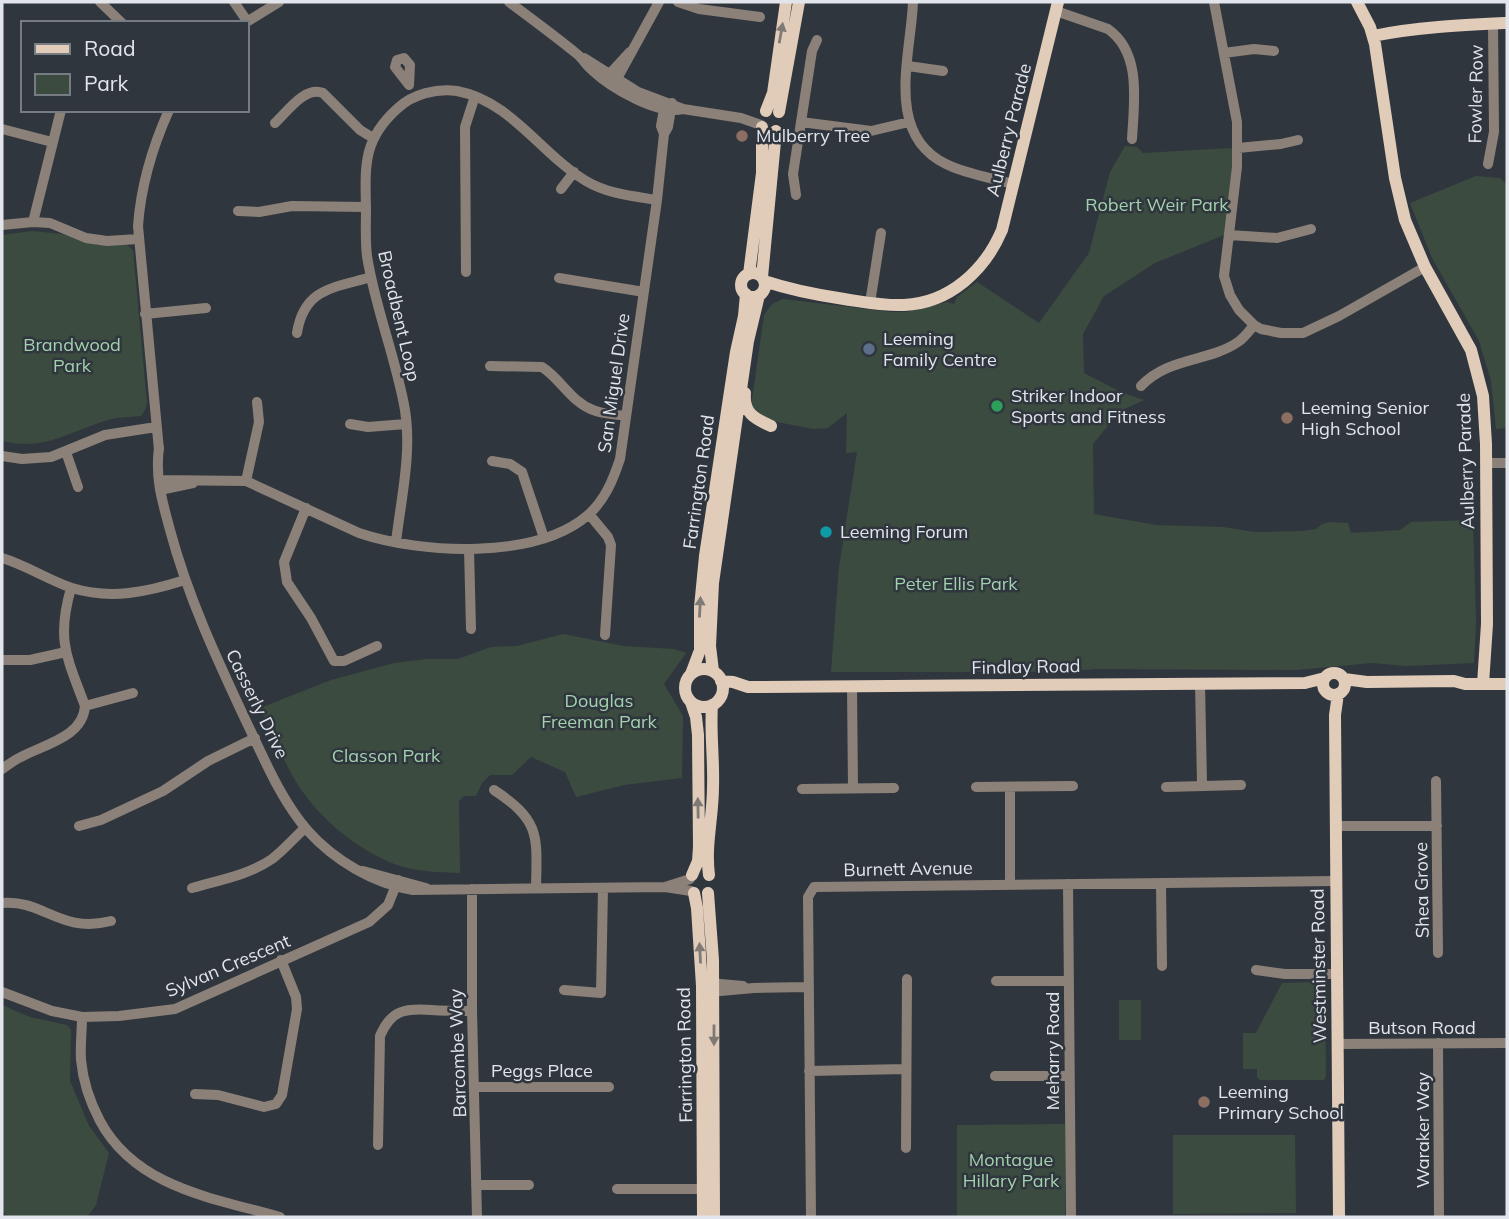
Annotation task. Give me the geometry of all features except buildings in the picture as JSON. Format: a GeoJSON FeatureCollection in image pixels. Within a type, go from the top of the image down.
{"type":"FeatureCollection","features":[{"type":"Feature","properties":{"kind":"main road","name":"Farrington Road"},"geometry":{"type":"LineString","coordinates":[[691,674],[700,650],[704,566],[736,352],[744,316],[757,286],[766,118],[773,93],[786,2]]}},
{"type":"Feature","properties":{"kind":"main road","name":"Farrington Road"},"geometry":{"type":"LineString","coordinates":[[766,118],[799,2]]}},
{"type":"Feature","properties":{"kind":"main road","name":"Aulberry Parade"},"geometry":{"type":"LineString","coordinates":[[1357,2],[1374,40],[1397,190],[1405,220],[1426,267],[1460,328],[1478,374],[1485,419],[1486,680]]}},
{"type":"Feature","properties":{"kind":"main road","name":"Aulberry Parade"},"geometry":{"type":"LineString","coordinates":[[757,286],[900,305],[917,303],[948,292],[970,278],[989,257],[998,240],[1057,6]]}},
{"type":"Feature","properties":{"kind":"main road"},"geometry":{"type":"LineString","coordinates":[[1374,40],[1404,29],[1507,23]]}},
{"type":"Feature","properties":{"kind":"main road","name":"Farrington Road"},"geometry":{"type":"LineString","coordinates":[[717,676],[710,646],[713,583],[757,286],[776,131],[783,123],[766,118]]}},
{"type":"Feature","properties":{"kind":"main road"},"geometry":{"type":"LineString","coordinates":[[766,118],[770,132],[776,131]]}},
{"type":"Feature","properties":{"kind":"main road"},"geometry":{"type":"LineString","coordinates":[[748,341],[751,354],[744,399],[746,408],[755,419],[771,426]]}},
{"type":"Feature","properties":{"kind":"main road"},"geometry":{"type":"LineString","coordinates":[[709,875],[702,872],[692,885],[701,896],[708,893],[713,884],[709,875],[707,841],[713,788],[710,727],[715,703],[722,691],[717,676],[701,669],[691,674],[685,685],[687,697],[691,702],[701,706],[715,703]]}},
{"type":"Feature","properties":{"kind":"main road","name":"Findlay Road"},"geometry":{"type":"LineString","coordinates":[[717,676],[748,687],[1200,682],[1305,683],[1334,688],[1367,682],[1454,681],[1464,676],[1507,684]]}},
{"type":"Feature","properties":{"kind":"main road","name":"Findlay Road"},"geometry":{"type":"LineString","coordinates":[[1486,680],[1507,677]]}},
{"type":"Feature","properties":{"kind":"main road","name":"Findlay Road"},"geometry":{"type":"LineString","coordinates":[[715,703],[748,687]]}},
{"type":"Feature","properties":{"kind":"main road","name":"Westminster Road"},"geometry":{"type":"LineString","coordinates":[[1334,688],[1339,1217]]}},
{"type":"Feature","properties":{"kind":"main road","name":"Farrington Road"},"geometry":{"type":"LineString","coordinates":[[691,702],[698,735],[699,847],[692,885],[707,987]]}},
{"type":"Feature","properties":{"kind":"main road","name":"Farrington Road"},"geometry":{"type":"LineString","coordinates":[[703,1217],[708,1187],[708,893]]}},
{"type":"Feature","properties":{"kind":"main road","name":"Farrington Road"},"geometry":{"type":"LineString","coordinates":[[708,1187],[715,1217]]}},
{"type":"Feature","properties":{"kind":"street"},"geometry":{"type":"LineString","coordinates":[[100,2],[120,21]]}},
{"type":"Feature","properties":{"kind":"street"},"geometry":{"type":"LineString","coordinates":[[233,2],[245,21]]}},
{"type":"Feature","properties":{"kind":"street"},"geometry":{"type":"LineString","coordinates":[[248,21],[279,2]]}},
{"type":"Feature","properties":{"kind":"street"},"geometry":{"type":"LineString","coordinates":[[509,2],[581,57],[591,69],[633,97],[683,109],[741,118],[766,118]]}},
{"type":"Feature","properties":{"kind":"street"},"geometry":{"type":"LineString","coordinates":[[611,80],[626,64],[630,52],[659,2]]}},
{"type":"Feature","properties":{"kind":"street"},"geometry":{"type":"LineString","coordinates":[[678,2],[699,9],[760,17]]}},
{"type":"Feature","properties":{"kind":"street"},"geometry":{"type":"LineString","coordinates":[[913,2],[905,99],[909,122],[924,146],[946,164],[1013,184]]}},
{"type":"Feature","properties":{"kind":"street"},"geometry":{"type":"LineString","coordinates":[[1214,2],[1235,109],[1238,148],[1224,267],[1226,286],[1239,310],[1254,325],[1280,333],[1303,333],[1314,330],[1426,267]]}},
{"type":"Feature","properties":{"kind":"street"},"geometry":{"type":"LineString","coordinates":[[1057,6],[1108,29],[1128,52],[1133,79],[1132,139]]}},
{"type":"Feature","properties":{"kind":"street","name":"Fowler Row"},"geometry":{"type":"LineString","coordinates":[[1488,164],[1494,132],[1493,24]]}},
{"type":"Feature","properties":{"kind":"street"},"geometry":{"type":"LineString","coordinates":[[796,195],[793,174],[812,51],[817,40]]}},
{"type":"Feature","properties":{"kind":"street"},"geometry":{"type":"LineString","coordinates":[[1224,53],[1254,49],[1274,51]]}},
{"type":"Feature","properties":{"kind":"street"},"geometry":{"type":"LineString","coordinates":[[908,65],[943,71]]}},
{"type":"Feature","properties":{"kind":"street"},"geometry":{"type":"LineString","coordinates":[[409,85],[414,97]]}},
{"type":"Feature","properties":{"kind":"street"},"geometry":{"type":"LineString","coordinates":[[275,123],[308,92],[316,90],[323,93],[360,130],[373,138]]}},
{"type":"Feature","properties":{"kind":"street","name":"Broadbent Loop"},"geometry":{"type":"LineString","coordinates":[[396,542],[407,461],[406,424],[405,410],[371,277],[366,244],[366,160],[373,138],[390,116],[414,97],[445,90],[475,96],[507,115],[574,172],[607,191],[657,200]]}},
{"type":"Feature","properties":{"kind":"street"},"geometry":{"type":"LineString","coordinates":[[467,272],[465,127],[475,96]]}},
{"type":"Feature","properties":{"kind":"street","name":"San Miguel Drive"},"geometry":{"type":"LineString","coordinates":[[162,485],[200,481],[246,481],[359,533],[396,542],[469,549],[500,548],[544,538],[589,514],[605,496],[620,459],[657,200],[664,134],[661,126],[668,106]]}},
{"type":"Feature","properties":{"kind":"street"},"geometry":{"type":"LineString","coordinates":[[33,222],[60,112]]}},
{"type":"Feature","properties":{"kind":"street","name":"Casserly Drive"},"geometry":{"type":"LineString","coordinates":[[168,112],[143,183],[138,239],[162,485],[184,580],[207,637],[285,799],[305,828],[323,846],[359,870],[393,882],[428,889],[692,885]]}},
{"type":"Feature","properties":{"kind":"street"},"geometry":{"type":"LineString","coordinates":[[801,122],[871,131],[909,122]]}},
{"type":"Feature","properties":{"kind":"street"},"geometry":{"type":"LineString","coordinates":[[2,129],[52,142]]}},
{"type":"Feature","properties":{"kind":"street"},"geometry":{"type":"LineString","coordinates":[[1238,148],[1298,140]]}},
{"type":"Feature","properties":{"kind":"street"},"geometry":{"type":"LineString","coordinates":[[561,189],[574,172]]}},
{"type":"Feature","properties":{"kind":"street"},"geometry":{"type":"LineString","coordinates":[[238,211],[258,212],[292,206],[366,207]]}},
{"type":"Feature","properties":{"kind":"street"},"geometry":{"type":"LineString","coordinates":[[2,225],[50,223],[86,238],[107,241],[138,239]]}},
{"type":"Feature","properties":{"kind":"street"},"geometry":{"type":"LineString","coordinates":[[1229,235],[1277,238],[1311,229]]}},
{"type":"Feature","properties":{"kind":"street"},"geometry":{"type":"LineString","coordinates":[[870,303],[881,233]]}},
{"type":"Feature","properties":{"kind":"street"},"geometry":{"type":"LineString","coordinates":[[298,333],[303,310],[315,296],[371,277]]}},
{"type":"Feature","properties":{"kind":"street"},"geometry":{"type":"LineString","coordinates":[[559,278],[643,292]]}},
{"type":"Feature","properties":{"kind":"street"},"geometry":{"type":"LineString","coordinates":[[145,314],[206,308]]}},
{"type":"Feature","properties":{"kind":"street"},"geometry":{"type":"LineString","coordinates":[[1141,386],[1155,373],[1237,343],[1254,325]]}},
{"type":"Feature","properties":{"kind":"street"},"geometry":{"type":"LineString","coordinates":[[490,366],[542,367],[587,408],[625,416]]}},
{"type":"Feature","properties":{"kind":"street"},"geometry":{"type":"LineString","coordinates":[[246,481],[259,422],[257,402]]}},
{"type":"Feature","properties":{"kind":"street"},"geometry":{"type":"LineString","coordinates":[[350,424],[406,424]]}},
{"type":"Feature","properties":{"kind":"street"},"geometry":{"type":"LineString","coordinates":[[2,456],[34,459],[66,452],[105,435],[156,427]]}},
{"type":"Feature","properties":{"kind":"street"},"geometry":{"type":"LineString","coordinates":[[66,452],[78,487]]}},
{"type":"Feature","properties":{"kind":"street"},"geometry":{"type":"LineString","coordinates":[[492,461],[510,464],[522,472],[544,538]]}},
{"type":"Feature","properties":{"kind":"street"},"geometry":{"type":"LineString","coordinates":[[1486,463],[1507,463]]}},
{"type":"Feature","properties":{"kind":"street"},"geometry":{"type":"LineString","coordinates":[[306,508],[284,562],[287,582],[311,618],[334,661],[344,662],[377,646]]}},
{"type":"Feature","properties":{"kind":"street"},"geometry":{"type":"LineString","coordinates":[[589,514],[608,537],[611,545],[605,635]]}},
{"type":"Feature","properties":{"kind":"street"},"geometry":{"type":"LineString","coordinates":[[469,549],[471,629]]}},
{"type":"Feature","properties":{"kind":"street"},"geometry":{"type":"LineString","coordinates":[[2,558],[71,588],[104,594],[132,594],[184,580]]}},
{"type":"Feature","properties":{"kind":"street"},"geometry":{"type":"LineString","coordinates":[[2,769],[20,757],[60,739],[79,725],[84,715],[85,706],[66,652],[63,625],[71,588]]}},
{"type":"Feature","properties":{"kind":"street"},"geometry":{"type":"LineString","coordinates":[[2,660],[30,660],[66,652]]}},
{"type":"Feature","properties":{"kind":"street"},"geometry":{"type":"LineString","coordinates":[[1200,682],[1202,784]]}},
{"type":"Feature","properties":{"kind":"street"},"geometry":{"type":"LineString","coordinates":[[852,686],[853,788]]}},
{"type":"Feature","properties":{"kind":"street"},"geometry":{"type":"LineString","coordinates":[[85,706],[133,693]]}},
{"type":"Feature","properties":{"kind":"street"},"geometry":{"type":"LineString","coordinates":[[79,826],[101,820],[163,791],[208,761],[255,738]]}},
{"type":"Feature","properties":{"kind":"street","name":"Shea Grove"},"geometry":{"type":"LineString","coordinates":[[1436,781],[1438,953]]}},
{"type":"Feature","properties":{"kind":"street"},"geometry":{"type":"LineString","coordinates":[[1166,787],[1241,785]]}},
{"type":"Feature","properties":{"kind":"street"},"geometry":{"type":"LineString","coordinates":[[976,787],[1073,786]]}},
{"type":"Feature","properties":{"kind":"street"},"geometry":{"type":"LineString","coordinates":[[802,789],[894,788]]}},
{"type":"Feature","properties":{"kind":"street"},"geometry":{"type":"LineString","coordinates":[[1010,788],[1010,884]]}},
{"type":"Feature","properties":{"kind":"street"},"geometry":{"type":"LineString","coordinates":[[494,790],[519,808],[534,832],[536,888]]}},
{"type":"Feature","properties":{"kind":"street","name":"Shea Grove"},"geometry":{"type":"LineString","coordinates":[[1336,826],[1437,826]]}},
{"type":"Feature","properties":{"kind":"street"},"geometry":{"type":"LineString","coordinates":[[192,888],[243,873],[263,864],[281,852],[305,828]]}},
{"type":"Feature","properties":{"kind":"street","name":"Burnett Avenue"},"geometry":{"type":"LineString","coordinates":[[811,1217],[808,897],[814,887],[1336,881]]}},
{"type":"Feature","properties":{"kind":"street","name":"Sylvan Crescent"},"geometry":{"type":"LineString","coordinates":[[2,992],[52,1011],[82,1017],[119,1016],[175,1009],[369,922],[379,915],[393,882]]}},
{"type":"Feature","properties":{"kind":"street"},"geometry":{"type":"LineString","coordinates":[[1161,883],[1162,966]]}},
{"type":"Feature","properties":{"kind":"street","name":"Meharry Road"},"geometry":{"type":"LineString","coordinates":[[1068,884],[1071,1217]]}},
{"type":"Feature","properties":{"kind":"street"},"geometry":{"type":"LineString","coordinates":[[564,990],[601,993],[603,888]]}},
{"type":"Feature","properties":{"kind":"street","name":"Barcombe Way"},"geometry":{"type":"LineString","coordinates":[[471,889],[471,1011],[477,1217]]}},
{"type":"Feature","properties":{"kind":"street"},"geometry":{"type":"LineString","coordinates":[[2,903],[19,903],[56,919],[82,925],[111,921]]}},
{"type":"Feature","properties":{"kind":"street"},"geometry":{"type":"LineString","coordinates":[[195,1094],[218,1095],[264,1107],[276,1104],[282,1095],[297,1009],[296,997],[281,960]]}},
{"type":"Feature","properties":{"kind":"street"},"geometry":{"type":"LineString","coordinates":[[1256,970],[1285,974],[1337,974]]}},
{"type":"Feature","properties":{"kind":"street"},"geometry":{"type":"LineString","coordinates":[[906,1148],[907,979]]}},
{"type":"Feature","properties":{"kind":"street"},"geometry":{"type":"LineString","coordinates":[[996,981],[1069,981]]}},
{"type":"Feature","properties":{"kind":"street"},"geometry":{"type":"LineString","coordinates":[[707,987],[808,987]]}},
{"type":"Feature","properties":{"kind":"street"},"geometry":{"type":"LineString","coordinates":[[378,1145],[380,1036],[386,1023],[397,1013],[414,1008],[471,1011]]}},
{"type":"Feature","properties":{"kind":"street"},"geometry":{"type":"LineString","coordinates":[[82,1017],[81,1060],[85,1084],[92,1106],[107,1135],[121,1152],[163,1182],[280,1217]]}},
{"type":"Feature","properties":{"kind":"street","name":"Waraker Way"},"geometry":{"type":"LineString","coordinates":[[1438,1043],[1439,1217]]}},
{"type":"Feature","properties":{"kind":"street","name":"Butson Road"},"geometry":{"type":"LineString","coordinates":[[1338,1044],[1507,1043]]}},
{"type":"Feature","properties":{"kind":"street"},"geometry":{"type":"LineString","coordinates":[[809,1071],[906,1069]]}},
{"type":"Feature","properties":{"kind":"street"},"geometry":{"type":"LineString","coordinates":[[995,1076],[1069,1076]]}},
{"type":"Feature","properties":{"kind":"street","name":"Peggs Place"},"geometry":{"type":"LineString","coordinates":[[475,1087],[609,1087]]}},
{"type":"Feature","properties":{"kind":"street"},"geometry":{"type":"LineString","coordinates":[[476,1185],[528,1185]]}},
{"type":"Feature","properties":{"kind":"street"},"geometry":{"type":"LineString","coordinates":[[617,1189],[708,1187]]}},
{"type":"Feature","properties":{"kind":"green space"},"geometry":{"type":"Polygon","coordinates":[[[1125,146],[1137,147],[1143,153],[1233,148],[1233,165],[1224,235],[1155,263],[1104,296],[1083,334],[1084,373],[1123,393],[1144,400],[1120,411],[1093,444],[1094,514],[1156,525],[1223,527],[1254,532],[1302,531],[1316,529],[1329,522],[1348,523],[1351,533],[1400,530],[1411,522],[1473,520],[1476,622],[1474,663],[1406,666],[1372,663],[1297,670],[831,672],[839,567],[857,452],[846,453],[847,413],[828,428],[813,429],[767,420],[751,407],[764,315],[772,304],[783,299],[905,312],[947,302],[954,304],[957,297],[977,282],[1039,323],[1089,253],[1110,172],[1125,146]]]}},
{"type":"Feature","properties":{"kind":"green space"},"geometry":{"type":"Polygon","coordinates":[[[1476,176],[1500,178],[1507,185],[1507,428],[1496,429],[1491,381],[1479,341],[1432,258],[1410,203],[1476,176]]]}},
{"type":"Feature","properties":{"kind":"green space","name":"Brandwood Park"},"geometry":{"type":"Polygon","coordinates":[[[32,231],[62,234],[99,245],[126,244],[133,250],[147,403],[141,416],[108,420],[44,442],[32,444],[2,441],[2,235],[32,231]]]}},
{"type":"Feature","properties":{"kind":"green space"},"geometry":{"type":"Polygon","coordinates":[[[563,634],[623,646],[674,649],[686,653],[664,684],[683,716],[682,778],[624,785],[576,797],[565,772],[531,757],[512,775],[490,775],[482,783],[476,796],[464,796],[459,801],[460,873],[397,865],[368,851],[341,832],[307,798],[298,785],[260,708],[331,680],[394,663],[458,659],[491,647],[517,646],[563,634]]]}},
{"type":"Feature","properties":{"kind":"green space"},"geometry":{"type":"Polygon","coordinates":[[[1318,982],[1325,989],[1324,1080],[1260,1080],[1257,1077],[1257,1069],[1243,1069],[1243,1033],[1256,1033],[1282,983],[1318,982]]]}},
{"type":"Feature","properties":{"kind":"green space"},"geometry":{"type":"Polygon","coordinates":[[[1119,1000],[1141,1000],[1141,1040],[1119,1040],[1119,1000]]]}},
{"type":"Feature","properties":{"kind":"green space"},"geometry":{"type":"Polygon","coordinates":[[[2,1005],[30,1017],[67,1025],[71,1030],[70,1081],[89,1126],[109,1153],[96,1205],[87,1217],[8,1217],[2,1210],[2,1005]]]}},
{"type":"Feature","properties":{"kind":"green space","name":"Montague Hillary Park"},"geometry":{"type":"Polygon","coordinates":[[[1065,1124],[1065,1217],[957,1217],[957,1125],[1065,1124]]]}},
{"type":"Feature","properties":{"kind":"green space"},"geometry":{"type":"Polygon","coordinates":[[[1173,1135],[1295,1135],[1296,1213],[1173,1214],[1173,1135]]]}},
{"type":"Feature","properties":{"kind":"place","name":"Mulberry Tree"},"geometry":{"type":"Point","coordinates":[742,136]}},
{"type":"Feature","properties":{"kind":"place","name":"Leeming Family Centre"},"geometry":{"type":"Point","coordinates":[869,349]}},
{"type":"Feature","properties":{"kind":"place","name":"Striker Indoor Sports and Fitness"},"geometry":{"type":"Point","coordinates":[997,406]}},
{"type":"Feature","properties":{"kind":"place","name":"Leeming Senior High School"},"geometry":{"type":"Point","coordinates":[1287,418]}},
{"type":"Feature","properties":{"kind":"place","name":"Leeming Forum"},"geometry":{"type":"Point","coordinates":[826,532]}},
{"type":"Feature","properties":{"kind":"place","name":"Leeming Primary School"},"geometry":{"type":"Point","coordinates":[1204,1102]}},
{"type":"Feature","properties":{"kind":"park label","name":"Robert Weir Park"},"geometry":{"type":"Point","coordinates":[1157,205]}},
{"type":"Feature","properties":{"kind":"park label","name":"Peter Ellis Park"},"geometry":{"type":"Point","coordinates":[956,584]}},
{"type":"Feature","properties":{"kind":"park label","name":"Douglas Freeman Park"},"geometry":{"type":"Point","coordinates":[599,711]}},
{"type":"Feature","properties":{"kind":"park label","name":"Classon Park"},"geometry":{"type":"Point","coordinates":[386,756]}}]}
